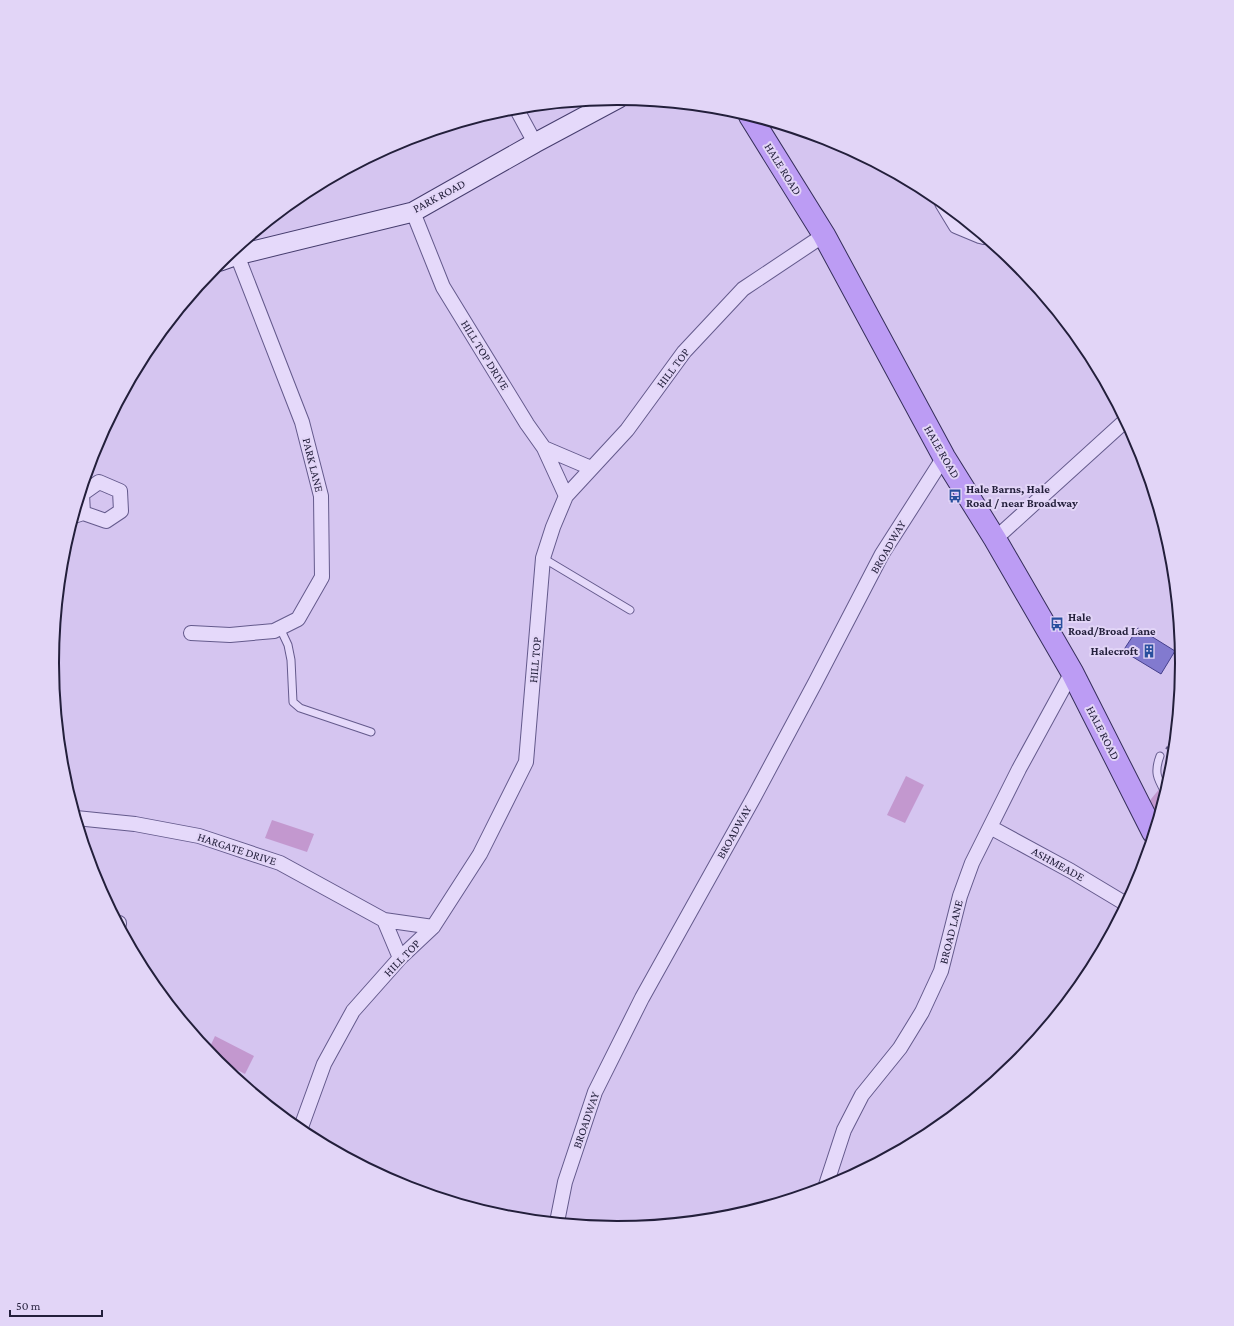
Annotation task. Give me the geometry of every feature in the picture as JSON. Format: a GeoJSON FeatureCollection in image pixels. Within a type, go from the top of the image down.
{"type":"FeatureCollection","features":[{"type":"Feature","properties":{"kind":"main road","name":"PARK ROAD"},"geometry":{"type":"LineString","coordinates":[[234,257],[413,212],[605,105]]}},
{"type":"Feature","properties":{"kind":"main road","name":"HALE ROAD"},"geometry":{"type":"LineString","coordinates":[[754,122],[824,235],[944,457],[995,539],[1072,672],[1150,826]]}},
{"type":"Feature","properties":{"kind":"street"},"geometry":{"type":"LineString","coordinates":[[519,114],[536,143]]}},
{"type":"Feature","properties":{"kind":"street","name":"HILL TOP DRIVE"},"geometry":{"type":"LineString","coordinates":[[413,212],[443,287],[527,424],[544,448],[566,496]]}},
{"type":"Feature","properties":{"kind":"street"},"geometry":{"type":"LineString","coordinates":[[949,214],[956,226],[972,232]]}},
{"type":"Feature","properties":{"kind":"street","name":"HILL TOP"},"geometry":{"type":"LineString","coordinates":[[302,1124],[324,1064],[353,1011],[400,958],[433,927],[480,854],[526,762],[544,558],[553,527],[566,496],[627,430],[684,352],[743,289],[824,235]]}},
{"type":"Feature","properties":{"kind":"street","name":"PARK LANE"},"geometry":{"type":"LineString","coordinates":[[191,634],[230,635],[274,632],[298,618],[322,577],[321,496],[302,422],[230,260]]}},
{"type":"Feature","properties":{"kind":"street"},"geometry":{"type":"LineString","coordinates":[[995,539],[1121,425]]}},
{"type":"Feature","properties":{"kind":"street"},"geometry":{"type":"LineString","coordinates":[[544,448],[591,468]]}},
{"type":"Feature","properties":{"kind":"street","name":"BROADWAY"},"geometry":{"type":"LineString","coordinates":[[558,1218],[565,1182],[595,1092],[642,998],[776,757],[882,554],[944,457]]}},
{"type":"Feature","properties":{"kind":"street","name":"BROAD LANE"},"geometry":{"type":"LineString","coordinates":[[828,1180],[844,1130],[862,1095],[900,1048],[922,1012],[941,971],[960,896],[972,863],[1018,769],[1072,672]]}},
{"type":"Feature","properties":{"kind":"street","name":"HARGATE DRIVE"},"geometry":{"type":"LineString","coordinates":[[82,819],[135,824],[199,836],[280,863],[384,920],[433,927]]}},
{"type":"Feature","properties":{"kind":"street","name":"ASHMEADE"},"geometry":{"type":"LineString","coordinates":[[990,827],[1071,871],[1121,901]]}},
{"type":"Feature","properties":{"kind":"street"},"geometry":{"type":"LineString","coordinates":[[384,920],[400,958]]}},
{"type":"Feature","properties":{"kind":"lane"},"geometry":{"type":"LineString","coordinates":[[544,558],[630,610]]}},
{"type":"Feature","properties":{"kind":"lane"},"geometry":{"type":"LineString","coordinates":[[280,628],[288,645],[291,660],[293,702],[300,708],[371,732]]}},
{"type":"Feature","properties":{"kind":"lane"},"geometry":{"type":"LineString","coordinates":[[1160,756],[1156,767],[1158,779],[1161,785]]}},
{"type":"Feature","properties":{"kind":"path"},"geometry":{"type":"LineString","coordinates":[[1160,756],[1168,745]]}},
{"type":"Feature","properties":{"kind":"shaded area"},"geometry":{"type":"Polygon","coordinates":[[[906,776],[924,785],[905,823],[887,815],[906,776]]]}},
{"type":"Feature","properties":{"kind":"shaded area"},"geometry":{"type":"Polygon","coordinates":[[[1160,788],[1150,826],[1142,810],[1160,788]]]}},
{"type":"Feature","properties":{"kind":"shaded area"},"geometry":{"type":"Polygon","coordinates":[[[272,820],[314,834],[307,852],[265,838],[272,820]]]}},
{"type":"Feature","properties":{"kind":"shaded area"},"geometry":{"type":"Polygon","coordinates":[[[215,1036],[254,1056],[245,1074],[232,1067],[211,1046],[215,1036]]]}},
{"type":"Feature","properties":{"kind":"building","name":"Halecroft"},"geometry":{"type":"Polygon","coordinates":[[[1138,628],[1175,652],[1161,674],[1123,651],[1138,628]]]}},
{"type":"Feature","properties":{"kind":"place","name":"Hale Barns, Hale Road / near Broadway"},"geometry":{"type":"Point","coordinates":[955,496]}},
{"type":"Feature","properties":{"kind":"place","name":"Hale Road/Broad Lane"},"geometry":{"type":"Point","coordinates":[1057,624]}},
{"type":"Feature","properties":{"kind":"place","name":"Halecroft"},"geometry":{"type":"Point","coordinates":[1149,651]}}]}
